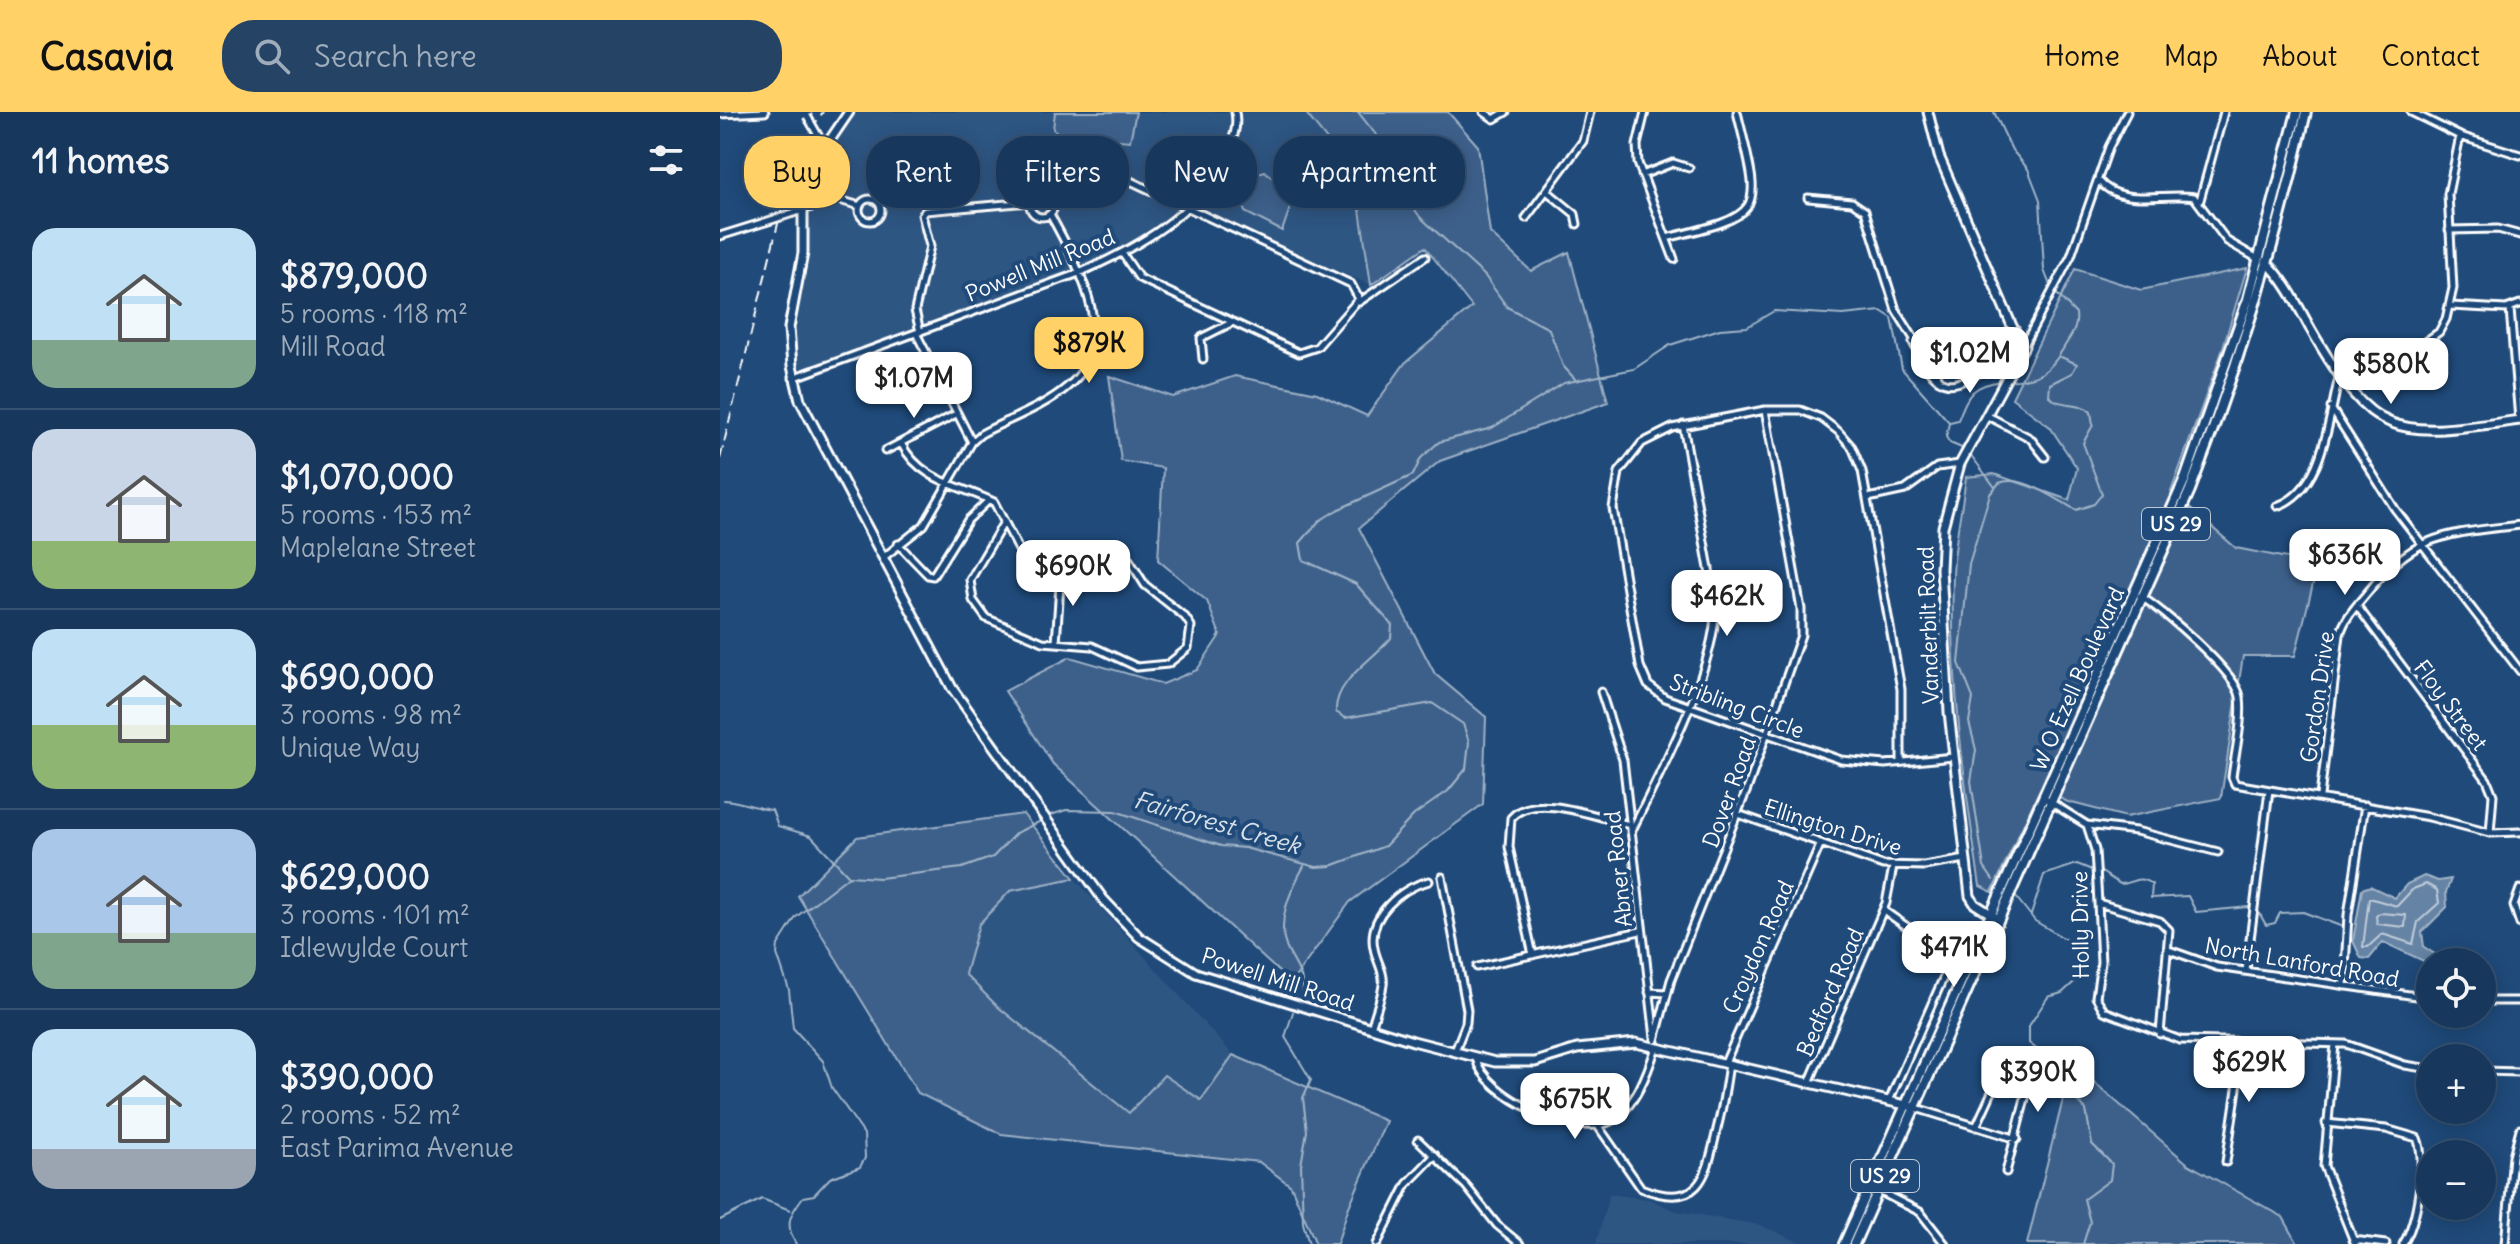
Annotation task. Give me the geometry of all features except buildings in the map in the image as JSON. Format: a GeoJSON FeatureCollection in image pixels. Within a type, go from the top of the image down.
{"type":"FeatureCollection","features":[{"type":"Feature","properties":{"kind":"main road","name":"W O Ezell Boulevard"},"geometry":{"type":"LineString","coordinates":[[2264,262],[2297,112]]}},
{"type":"Feature","properties":{"kind":"main road","name":"W O Ezell Boulevard"},"geometry":{"type":"LineString","coordinates":[[1844,1244],[1874,1189],[1999,919],[2172,520],[2238,345],[2306,112]]}},
{"type":"Feature","properties":{"kind":"main road","name":"W O Ezell Boulevard"},"geometry":{"type":"LineString","coordinates":[[1912,1106],[1990,914],[2048,800]]}},
{"type":"Feature","properties":{"kind":"main road","name":"W O Ezell Boulevard"},"geometry":{"type":"LineString","coordinates":[[1854,1244],[1874,1189]]}},
{"type":"Feature","properties":{"kind":"street"},"geometry":{"type":"LineString","coordinates":[[720,114],[765,112]]}},
{"type":"Feature","properties":{"kind":"street","name":"Powell Mill Road"},"geometry":{"type":"LineString","coordinates":[[833,136],[849,112]]}},
{"type":"Feature","properties":{"kind":"street","name":"Powell Mill Road"},"geometry":{"type":"LineString","coordinates":[[793,378],[1079,273],[1122,253],[1189,210],[1221,166],[1233,139],[1235,112]]}},
{"type":"Feature","properties":{"kind":"street"},"geometry":{"type":"LineString","coordinates":[[1484,112],[1497,119],[1506,112]]}},
{"type":"Feature","properties":{"kind":"street"},"geometry":{"type":"LineString","coordinates":[[1526,218],[1583,141],[1590,112]]}},
{"type":"Feature","properties":{"kind":"street"},"geometry":{"type":"LineString","coordinates":[[1645,112],[1637,145],[1642,175],[1674,259]]}},
{"type":"Feature","properties":{"kind":"street"},"geometry":{"type":"LineString","coordinates":[[1666,238],[1729,223],[1748,207],[1753,187],[1737,112]]}},
{"type":"Feature","properties":{"kind":"street"},"geometry":{"type":"LineString","coordinates":[[1928,112],[1939,156],[2012,326],[2024,346]]}},
{"type":"Feature","properties":{"kind":"street"},"geometry":{"type":"LineString","coordinates":[[2024,346],[2081,234],[2097,180],[2127,112]]}},
{"type":"Feature","properties":{"kind":"street"},"geometry":{"type":"LineString","coordinates":[[2200,200],[2224,112]]}},
{"type":"Feature","properties":{"kind":"street"},"geometry":{"type":"LineString","coordinates":[[2411,112],[2460,136],[2520,155]]}},
{"type":"Feature","properties":{"kind":"street"},"geometry":{"type":"LineString","coordinates":[[806,114],[818,136]]}},
{"type":"Feature","properties":{"kind":"street"},"geometry":{"type":"LineString","coordinates":[[2346,386],[2389,365],[2432,337],[2443,326],[2451,306],[2449,180],[2460,136]]}},
{"type":"Feature","properties":{"kind":"street"},"geometry":{"type":"LineString","coordinates":[[1642,175],[1673,163],[1689,168]]}},
{"type":"Feature","properties":{"kind":"street"},"geometry":{"type":"LineString","coordinates":[[1129,180],[1351,284],[1358,292],[1358,302]]}},
{"type":"Feature","properties":{"kind":"street"},"geometry":{"type":"LineString","coordinates":[[2097,180],[2118,195],[2191,196],[2200,200],[2227,241],[2264,262],[2346,386],[2373,413],[2417,430],[2520,420],[2510,309]]}},
{"type":"Feature","properties":{"kind":"street"},"geometry":{"type":"LineString","coordinates":[[1548,192],[1575,214],[1577,224]]}},
{"type":"Feature","properties":{"kind":"street"},"geometry":{"type":"LineString","coordinates":[[1808,198],[1852,202],[1863,209],[1893,302],[1941,382],[1957,385],[1997,369],[2010,373]]}},
{"type":"Feature","properties":{"kind":"street"},"geometry":{"type":"LineString","coordinates":[[720,236],[836,199],[860,206]]}},
{"type":"Feature","properties":{"kind":"street"},"geometry":{"type":"LineString","coordinates":[[874,199],[880,205],[881,213],[875,220],[867,220],[861,215],[860,206],[865,200],[874,199]]}},
{"type":"Feature","properties":{"kind":"street"},"geometry":{"type":"LineString","coordinates":[[972,442],[918,332],[915,310],[930,246],[922,215],[925,211],[996,205]]}},
{"type":"Feature","properties":{"kind":"street","name":"Powell Mill Road"},"geometry":{"type":"LineString","coordinates":[[798,208],[803,253],[789,328],[793,378],[809,421],[884,557],[915,623],[963,706],[1114,913],[1162,954],[1212,979],[1476,1058],[1527,1063],[1616,1043],[1656,1043],[1727,1064],[1912,1106]]}},
{"type":"Feature","properties":{"kind":"street"},"geometry":{"type":"LineString","coordinates":[[1033,208],[1036,215],[1050,214]]}},
{"type":"Feature","properties":{"kind":"street"},"geometry":{"type":"LineString","coordinates":[[1050,214],[1053,208]]}},
{"type":"Feature","properties":{"kind":"street"},"geometry":{"type":"LineString","coordinates":[[884,557],[924,525],[972,442],[981,434],[1063,391],[1082,370],[1094,332],[1091,309],[1079,273],[1050,214]]}},
{"type":"Feature","properties":{"kind":"street"},"geometry":{"type":"LineString","coordinates":[[2449,230],[2498,229],[2520,235]]}},
{"type":"Feature","properties":{"kind":"street"},"geometry":{"type":"LineString","coordinates":[[1122,253],[1139,278],[1304,353],[1317,347],[1358,302],[1425,257]]}},
{"type":"Feature","properties":{"kind":"street"},"geometry":{"type":"LineString","coordinates":[[2451,306],[2510,309],[2520,304]]}},
{"type":"Feature","properties":{"kind":"street"},"geometry":{"type":"LineString","coordinates":[[1203,359],[1201,338],[1232,322]]}},
{"type":"Feature","properties":{"kind":"street","name":"Vanderbilt Road"},"geometry":{"type":"LineString","coordinates":[[1999,919],[1971,899],[1953,757],[1941,556],[1946,506],[1960,464],[2024,346]]}},
{"type":"Feature","properties":{"kind":"street"},"geometry":{"type":"LineString","coordinates":[[2277,506],[2297,497],[2309,479],[2339,378]]}},
{"type":"Feature","properties":{"kind":"street"},"geometry":{"type":"LineString","coordinates":[[2331,408],[2377,483],[2520,671]]}},
{"type":"Feature","properties":{"kind":"street","name":"Stribling Circle"},"geometry":{"type":"LineString","coordinates":[[1901,762],[1901,689],[1868,498],[1860,464],[1838,431],[1821,418],[1800,410],[1765,410],[1683,425],[1656,434],[1631,453],[1619,472],[1613,499],[1642,673],[1659,695],[1841,760],[1870,764],[1901,762],[1953,757]]}},
{"type":"Feature","properties":{"kind":"street","name":"Dover Road"},"geometry":{"type":"LineString","coordinates":[[1598,1126],[1623,1114],[1630,1106],[1656,1043],[1667,993],[1738,814],[1797,651],[1802,615],[1765,410]]}},
{"type":"Feature","properties":{"kind":"street"},"geometry":{"type":"LineString","coordinates":[[885,451],[956,414]]}},
{"type":"Feature","properties":{"kind":"street"},"geometry":{"type":"LineString","coordinates":[[1986,415],[2030,438],[2045,457]]}},
{"type":"Feature","properties":{"kind":"street"},"geometry":{"type":"LineString","coordinates":[[1630,833],[1688,706],[1714,632],[1716,612],[1683,425]]}},
{"type":"Feature","properties":{"kind":"street"},"geometry":{"type":"LineString","coordinates":[[901,443],[916,466],[948,485],[998,506],[1012,541],[1026,557],[1044,568],[1061,571],[1077,568],[1119,544],[1145,585],[1189,621],[1192,637],[1188,648],[1168,664],[1149,668],[1132,665],[1092,646],[1039,641],[993,623],[981,613],[973,600],[973,573],[1004,522]]}},
{"type":"Feature","properties":{"kind":"street"},"geometry":{"type":"LineString","coordinates":[[1868,498],[1905,490],[1937,467],[1960,464]]}},
{"type":"Feature","properties":{"kind":"street"},"geometry":{"type":"LineString","coordinates":[[898,544],[928,575],[933,576],[968,520],[989,500]]}},
{"type":"Feature","properties":{"kind":"street"},"geometry":{"type":"LineString","coordinates":[[2421,542],[2520,525]]}},
{"type":"Feature","properties":{"kind":"street","name":"Gordon Drive"},"geometry":{"type":"LineString","coordinates":[[2320,796],[2340,635],[2357,606],[2384,573],[2421,542]]}},
{"type":"Feature","properties":{"kind":"street"},"geometry":{"type":"LineString","coordinates":[[1056,643],[1061,571]]}},
{"type":"Feature","properties":{"kind":"street"},"geometry":{"type":"LineString","coordinates":[[2140,595],[2197,642],[2236,685],[2240,701],[2232,780],[2238,786],[2320,796],[2490,833],[2520,832]]}},
{"type":"Feature","properties":{"kind":"street","name":"Floy Street"},"geometry":{"type":"LineString","coordinates":[[2357,606],[2490,785],[2493,799],[2490,833]]}},
{"type":"Feature","properties":{"kind":"street","name":"Abner Road"},"geometry":{"type":"LineString","coordinates":[[1601,692],[1623,760],[1640,931],[1656,1043]]}},
{"type":"Feature","properties":{"kind":"street"},"geometry":{"type":"LineString","coordinates":[[2246,971],[2269,790]]}},
{"type":"Feature","properties":{"kind":"street"},"geometry":{"type":"LineString","coordinates":[[2048,800],[2087,825],[2136,831],[2218,852]]}},
{"type":"Feature","properties":{"kind":"street"},"geometry":{"type":"LineString","coordinates":[[1533,955],[1508,839],[1508,825],[1514,814],[1529,805],[1542,805],[1630,825]]}},
{"type":"Feature","properties":{"kind":"street"},"geometry":{"type":"LineString","coordinates":[[2344,986],[2348,915],[2365,805]]}},
{"type":"Feature","properties":{"kind":"street","name":"Ellington Drive"},"geometry":{"type":"LineString","coordinates":[[1738,814],[1893,867],[1966,859]]}},
{"type":"Feature","properties":{"kind":"street","name":"Holly Drive"},"geometry":{"type":"LineString","coordinates":[[2087,825],[2095,850],[2098,1005],[2107,1013],[2180,1040],[2357,1046],[2396,1062],[2416,1066]]}},
{"type":"Feature","properties":{"kind":"street","name":"Croydon Road"},"geometry":{"type":"LineString","coordinates":[[1598,1126],[1641,1188],[1678,1194],[1693,1188],[1711,1165],[1727,1064],[1821,843]]}},
{"type":"Feature","properties":{"kind":"street","name":"Bedford Road"},"geometry":{"type":"LineString","coordinates":[[1809,1084],[1883,910],[1893,867]]}},
{"type":"Feature","properties":{"kind":"street"},"geometry":{"type":"LineString","coordinates":[[1442,877],[1467,1010],[1466,1023],[1455,1052]]}},
{"type":"Feature","properties":{"kind":"street"},"geometry":{"type":"LineString","coordinates":[[1371,1028],[1383,983],[1373,945],[1375,930],[1397,895],[1406,888],[1429,881]]}},
{"type":"Feature","properties":{"kind":"street"},"geometry":{"type":"LineString","coordinates":[[2520,889],[2514,906],[2520,924]]}},
{"type":"Feature","properties":{"kind":"street"},"geometry":{"type":"LineString","coordinates":[[2098,903],[2164,923],[2171,934],[2160,1034]]}},
{"type":"Feature","properties":{"kind":"street"},"geometry":{"type":"LineString","coordinates":[[1883,910],[1943,952],[1949,965],[1889,1101]]}},
{"type":"Feature","properties":{"kind":"street"},"geometry":{"type":"LineString","coordinates":[[1477,967],[1640,931]]}},
{"type":"Feature","properties":{"kind":"street","name":"North Lanford Road"},"geometry":{"type":"LineString","coordinates":[[2169,950],[2210,966],[2416,996]]}},
{"type":"Feature","properties":{"kind":"street"},"geometry":{"type":"LineString","coordinates":[[1649,992],[1667,993]]}},
{"type":"Feature","properties":{"kind":"street"},"geometry":{"type":"LineString","coordinates":[[2496,1001],[2520,1001]]}},
{"type":"Feature","properties":{"kind":"street"},"geometry":{"type":"LineString","coordinates":[[2226,1162],[2244,1042]]}},
{"type":"Feature","properties":{"kind":"street"},"geometry":{"type":"LineString","coordinates":[[2335,1044],[2326,1123],[2325,1174],[2354,1242],[2386,1244]]}},
{"type":"Feature","properties":{"kind":"street"},"geometry":{"type":"LineString","coordinates":[[1476,1058],[1478,1071],[1524,1105],[1571,1125],[1585,1128],[1598,1126]]}},
{"type":"Feature","properties":{"kind":"street"},"geometry":{"type":"LineString","coordinates":[[1976,1128],[2007,1059]]}},
{"type":"Feature","properties":{"kind":"street"},"geometry":{"type":"LineString","coordinates":[[2496,1071],[2520,1072]]}},
{"type":"Feature","properties":{"kind":"street"},"geometry":{"type":"LineString","coordinates":[[2006,1172],[2028,1087]]}},
{"type":"Feature","properties":{"kind":"street"},"geometry":{"type":"LineString","coordinates":[[1912,1106],[2017,1139]]}},
{"type":"Feature","properties":{"kind":"street"},"geometry":{"type":"LineString","coordinates":[[2326,1123],[2386,1129],[2417,1138],[2417,1199],[2413,1226],[2403,1244]]}},
{"type":"Feature","properties":{"kind":"street"},"geometry":{"type":"LineString","coordinates":[[2505,1244],[2513,1156],[2520,1129]]}},
{"type":"Feature","properties":{"kind":"street"},"geometry":{"type":"LineString","coordinates":[[1418,1140],[1466,1186],[1497,1225],[1520,1244]]}},
{"type":"Feature","properties":{"kind":"street"},"geometry":{"type":"LineString","coordinates":[[1377,1244],[1407,1184],[1435,1155]]}},
{"type":"Feature","properties":{"kind":"street"},"geometry":{"type":"LineString","coordinates":[[1874,1189],[1920,1212],[1945,1244]]}},
{"type":"Feature","properties":{"kind":"shaded area"},"geometry":{"type":"Polygon","coordinates":[[[853,112],[1305,112],[1324,136],[1273,136],[1273,208],[1360,208],[1371,285],[1194,208],[1257,208],[1257,136],[1145,136],[1145,208],[1183,208],[1126,247],[1069,272],[798,372],[794,347],[806,267],[805,208],[850,208],[850,136],[836,136],[853,112]]]}},
{"type":"Feature","properties":{"kind":"shaded area"},"geometry":{"type":"Polygon","coordinates":[[[1055,112],[1136,112],[1130,141],[1129,136],[1061,135],[1053,129],[1055,112]]]}},
{"type":"Feature","properties":{"kind":"shaded area"},"geometry":{"type":"Polygon","coordinates":[[[1305,112],[1448,112],[1478,146],[1490,233],[1531,271],[1569,252],[1608,402],[1440,461],[1359,528],[1435,674],[1486,717],[1483,804],[1350,902],[1291,983],[1053,764],[1005,691],[1070,657],[1163,684],[1197,670],[1220,635],[1207,601],[1158,560],[1163,468],[1121,461],[1109,376],[1173,397],[1235,376],[1317,393],[1367,416],[1405,363],[1472,307],[1425,247],[1371,285],[1360,208],[1465,208],[1465,136],[1324,136],[1305,112]]]}},
{"type":"Feature","properties":{"kind":"shaded area"},"geometry":{"type":"Polygon","coordinates":[[[1265,171],[1273,178],[1273,208],[1290,208],[1282,231],[1245,212],[1244,208],[1257,208],[1257,174],[1265,171]]]}},
{"type":"Feature","properties":{"kind":"shaded area"},"geometry":{"type":"Polygon","coordinates":[[[2247,268],[2221,354],[2171,492],[2236,548],[2318,564],[2295,656],[2243,656],[2221,798],[2126,817],[2068,802],[2040,789],[1992,892],[1980,886],[1956,692],[1953,575],[1966,477],[1994,474],[2069,500],[2077,468],[2050,427],[2012,398],[2075,269],[2141,290],[2247,268]]]}},
{"type":"Feature","properties":{"kind":"shaded area"},"geometry":{"type":"Polygon","coordinates":[[[1023,814],[1074,878],[1010,891],[979,924],[965,974],[997,1006],[1129,1113],[1164,1075],[1201,1100],[1233,1055],[1386,1121],[1348,1209],[1337,1244],[1316,1244],[1291,1186],[1259,1162],[1001,1134],[918,1093],[798,896],[857,837],[1023,814]]]}},
{"type":"Feature","properties":{"kind":"shaded area"},"geometry":{"type":"Polygon","coordinates":[[[1074,878],[1233,1055],[1201,1100],[1129,1114],[997,1006],[965,974],[979,924],[1011,891],[1074,878]]]}},
{"type":"Feature","properties":{"kind":"shaded area"},"geometry":{"type":"Polygon","coordinates":[[[2072,1063],[2188,1164],[2283,1217],[2298,1244],[2027,1244],[2072,1063]]]}},
{"type":"Feature","properties":{"kind":"shaded area"},"geometry":{"type":"Polygon","coordinates":[[[1609,1194],[1649,1199],[1676,1211],[1760,1225],[1804,1244],[1596,1244],[1609,1194]]]}},
{"type":"Feature","properties":{"kind":"water"},"geometry":{"type":"Polygon","coordinates":[[[2424,876],[2438,881],[2451,879],[2446,892],[2447,907],[2422,932],[2426,948],[2416,948],[2416,957],[2383,942],[2369,959],[2361,958],[2353,941],[2362,889],[2370,886],[2395,898],[2407,884],[2424,876]]]}},
{"type":"Feature","properties":{"kind":"waterway"},"geometry":{"type":"LineString","coordinates":[[1358,112],[1377,136],[1387,170],[1420,217],[1485,276],[1507,307],[1549,329],[1563,366],[1575,379]]}},
{"type":"Feature","properties":{"kind":"waterway","name":"Fairforest Creek"},"geometry":{"type":"LineString","coordinates":[[1994,112],[2012,150],[2028,169],[2040,200],[2044,270],[2051,288]]}},
{"type":"Feature","properties":{"kind":"waterway","name":"Fairforest Creek"},"geometry":{"type":"LineString","coordinates":[[2008,381],[2028,379],[2048,369],[2073,333],[2076,314],[2054,291]]}},
{"type":"Feature","properties":{"kind":"waterway","name":"Fairforest Creek"},"geometry":{"type":"LineString","coordinates":[[1048,816],[1066,810],[1115,811],[1221,846],[1245,848],[1316,867],[1331,866],[1385,846],[1414,815],[1448,791],[1466,769],[1469,742],[1463,724],[1432,703],[1345,718],[1336,712],[1341,690],[1391,638],[1392,625],[1356,584],[1303,560],[1300,543],[1319,521],[1337,510],[1413,475],[1421,458],[1439,442],[1492,428],[1564,383],[1634,369],[1670,345],[1720,329],[1747,327],[1774,311],[1843,315],[1881,311],[1892,318],[1902,369],[1949,422]]}},
{"type":"Feature","properties":{"kind":"waterway"},"geometry":{"type":"LineString","coordinates":[[1993,880],[1984,867],[1971,781],[1976,750],[1969,722],[1973,698],[1959,663],[1969,564],[1990,494],[1999,483],[2008,481],[2028,485],[2076,510],[2094,504],[2102,494],[2083,443],[2093,425],[2091,412],[2049,396],[2050,384],[2072,373],[2077,364],[2061,357]]}},
{"type":"Feature","properties":{"kind":"waterway","name":"Fairforest Creek"},"geometry":{"type":"LineString","coordinates":[[1950,422],[1958,420],[1968,398],[1977,389],[2002,381]]}},
{"type":"Feature","properties":{"kind":"waterway"},"geometry":{"type":"LineString","coordinates":[[1949,423],[1946,437],[1950,443],[1964,449]]}},
{"type":"Feature","properties":{"kind":"waterway"},"geometry":{"type":"LineString","coordinates":[[1970,454],[1994,486]]}},
{"type":"Feature","properties":{"kind":"waterway"},"geometry":{"type":"LineString","coordinates":[[724,800],[772,810],[778,826],[811,836],[848,875]]}},
{"type":"Feature","properties":{"kind":"waterway","name":"Fairforest Creek"},"geometry":{"type":"LineString","coordinates":[[796,1244],[790,1231],[790,1219],[795,1209],[803,1197],[814,1195],[830,1178],[860,1167],[865,1158],[864,1134],[832,1088],[823,1061],[793,1028],[789,990],[777,954],[778,945],[796,917],[849,876],[880,878],[962,868],[993,857],[1016,833],[1043,820]]}},
{"type":"Feature","properties":{"kind":"waterway"},"geometry":{"type":"LineString","coordinates":[[2031,915],[2044,875],[2077,864],[2092,870]]}},
{"type":"Feature","properties":{"kind":"waterway"},"geometry":{"type":"LineString","coordinates":[[1301,1001],[1302,981],[1285,942],[1283,920],[1289,897],[1304,866]]}},
{"type":"Feature","properties":{"kind":"waterway"},"geometry":{"type":"LineString","coordinates":[[2100,871],[2120,884],[2138,880],[2152,884],[2151,898],[2188,896],[2196,912],[2249,907]]}},
{"type":"Feature","properties":{"kind":"waterway"},"geometry":{"type":"LineString","coordinates":[[2016,897],[2035,921],[2072,943],[2080,956],[2079,973],[2073,983],[2062,993],[2048,997],[2029,1026],[2029,1043],[2056,1065],[2069,1093],[2086,1110],[2092,1144],[2112,1164],[2110,1180],[2084,1199],[2090,1222],[2083,1244]]}},
{"type":"Feature","properties":{"kind":"waterway"},"geometry":{"type":"LineString","coordinates":[[2257,909],[2266,925],[2275,923],[2280,913],[2303,912],[2343,927]]}},
{"type":"Feature","properties":{"kind":"waterway"},"geometry":{"type":"LineString","coordinates":[[1293,1012],[1285,1037],[1311,1080],[1303,1098],[1307,1131],[1301,1165],[1303,1223],[1309,1244]]}},
{"type":"Feature","properties":{"kind":"waterway","name":"Fairforest Creek"},"geometry":{"type":"LineString","coordinates":[[720,1220],[762,1199],[790,1210]]}},
{"type":"Feature","properties":{"kind":"railway"},"geometry":{"type":"LineString","coordinates":[[720,459],[790,175],[804,140],[823,112]]}}]}
